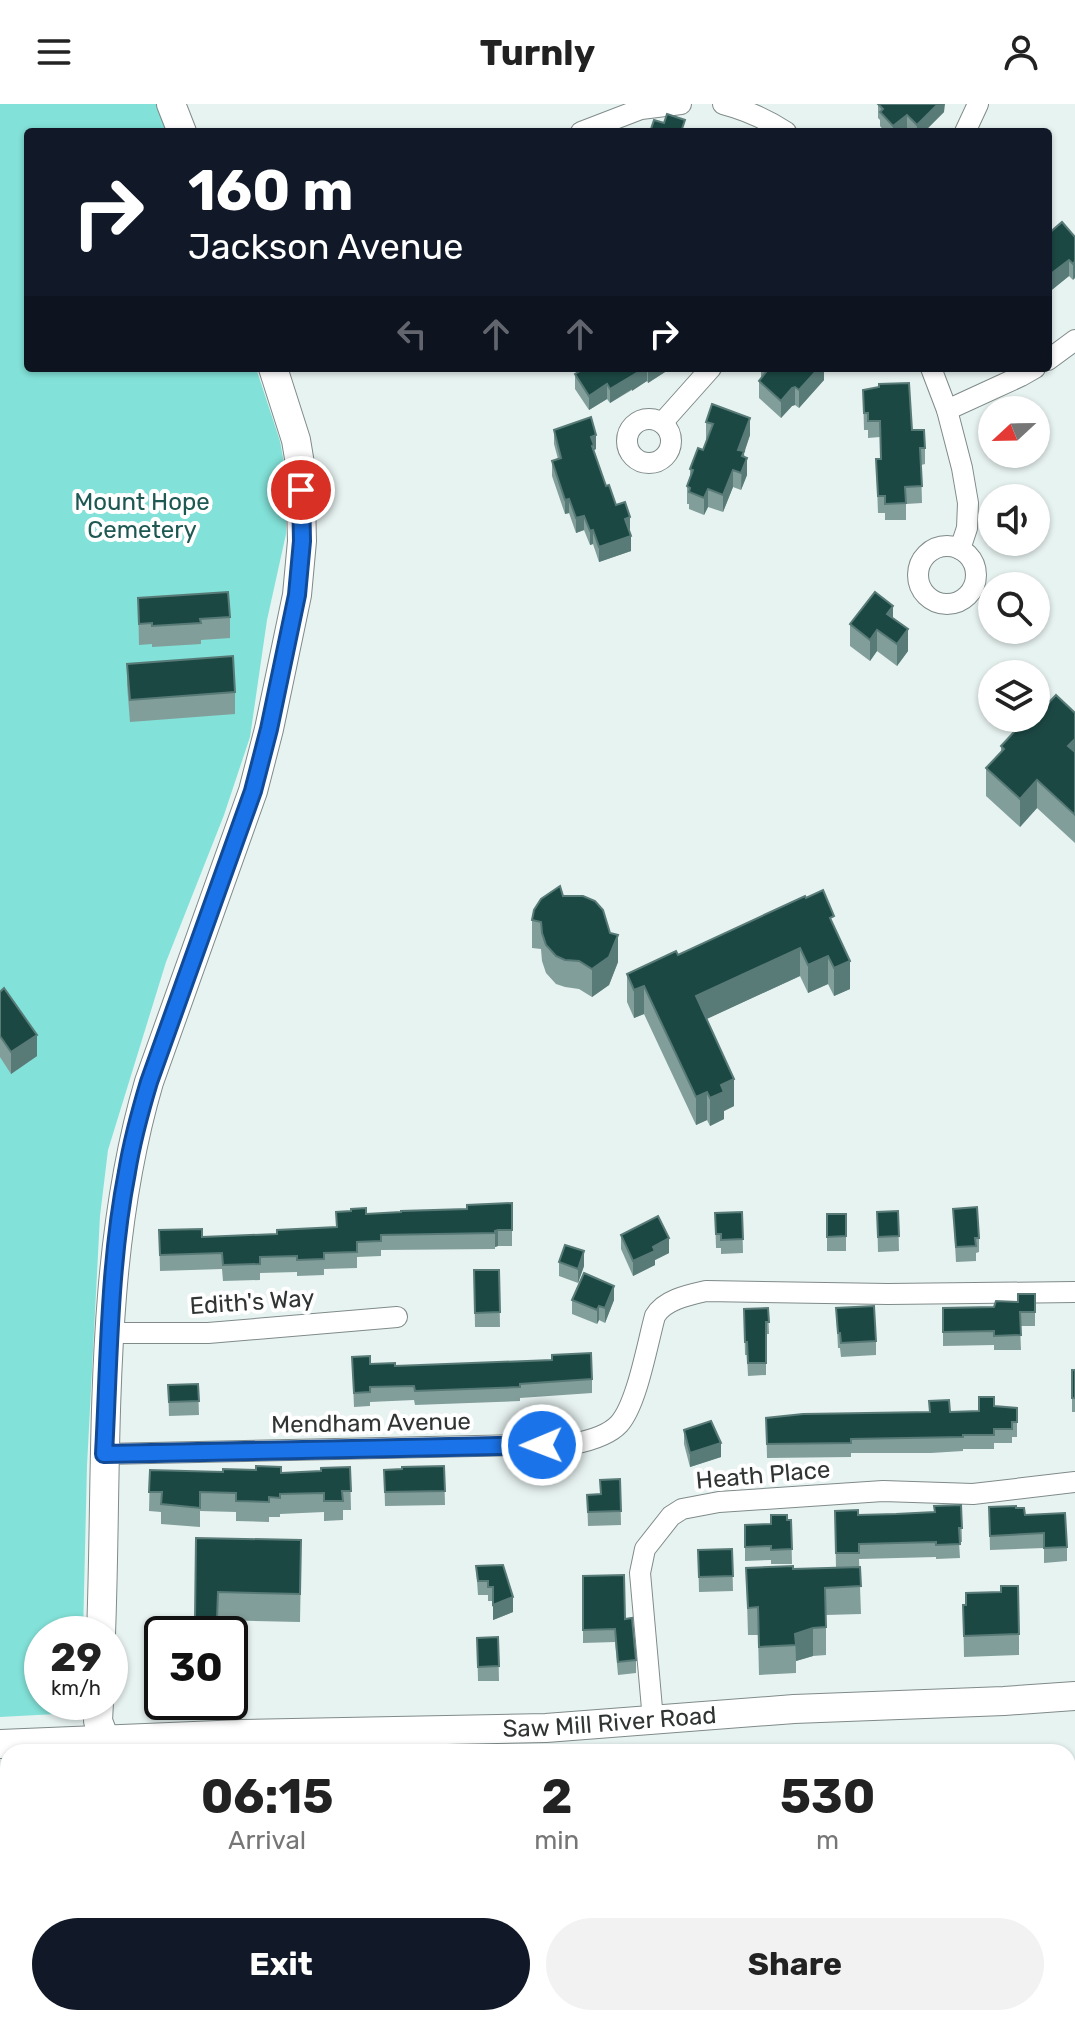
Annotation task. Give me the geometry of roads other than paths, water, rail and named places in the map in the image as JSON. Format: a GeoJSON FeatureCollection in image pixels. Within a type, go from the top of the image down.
{"type":"FeatureCollection","features":[{"type":"Feature","properties":{"kind":"main road"},"geometry":{"type":"LineString","coordinates":[[171,104],[180,128]]}},
{"type":"Feature","properties":{"kind":"main road"},"geometry":{"type":"LineString","coordinates":[[101,1616],[104,1454],[111,1333],[124,1189],[136,1126],[176,1002],[253,791],[297,595],[302,541],[300,464],[274,372]]}},
{"type":"Feature","properties":{"kind":"main road","name":"Saw Mill River Road"},"geometry":{"type":"LineString","coordinates":[[133,1744],[546,1728],[794,1709],[1075,1696]]}},
{"type":"Feature","properties":{"kind":"main road"},"geometry":{"type":"LineString","coordinates":[[98,1720],[107,1744]]}},
{"type":"Feature","properties":{"kind":"street"},"geometry":{"type":"LineString","coordinates":[[591,128],[641,109],[681,104]]}},
{"type":"Feature","properties":{"kind":"street"},"geometry":{"type":"LineString","coordinates":[[723,104],[744,110],[780,128]]}},
{"type":"Feature","properties":{"kind":"street"},"geometry":{"type":"LineString","coordinates":[[967,128],[978,104]]}},
{"type":"Feature","properties":{"kind":"street"},"geometry":{"type":"LineString","coordinates":[[1052,357],[1075,340]]}},
{"type":"Feature","properties":{"kind":"street"},"geometry":{"type":"LineString","coordinates":[[662,423],[707,372]]}},
{"type":"Feature","properties":{"kind":"street"},"geometry":{"type":"LineString","coordinates":[[933,372],[947,410],[968,503],[967,528],[960,549]]}},
{"type":"Feature","properties":{"kind":"street"},"geometry":{"type":"LineString","coordinates":[[947,410],[1028,372]]}},
{"type":"Feature","properties":{"kind":"street","name":"Mendham Avenue"},"geometry":{"type":"LineString","coordinates":[[104,1454],[573,1444],[591,1440],[617,1426],[631,1406],[655,1316],[660,1307],[690,1294],[706,1291],[888,1294],[1075,1292]]}},
{"type":"Feature","properties":{"kind":"street","name":"Edith's Way"},"geometry":{"type":"LineString","coordinates":[[111,1333],[208,1333],[397,1317]]}},
{"type":"Feature","properties":{"kind":"street","name":"Heath Place"},"geometry":{"type":"LineString","coordinates":[[653,1720],[640,1573],[645,1549],[671,1516],[682,1509],[719,1502],[883,1491],[973,1494],[1075,1482]]}},
{"type":"Feature","properties":{"kind":"park label","name":"Mount Hope Cemetery"},"geometry":{"type":"Point","coordinates":[142,516]}}]}
